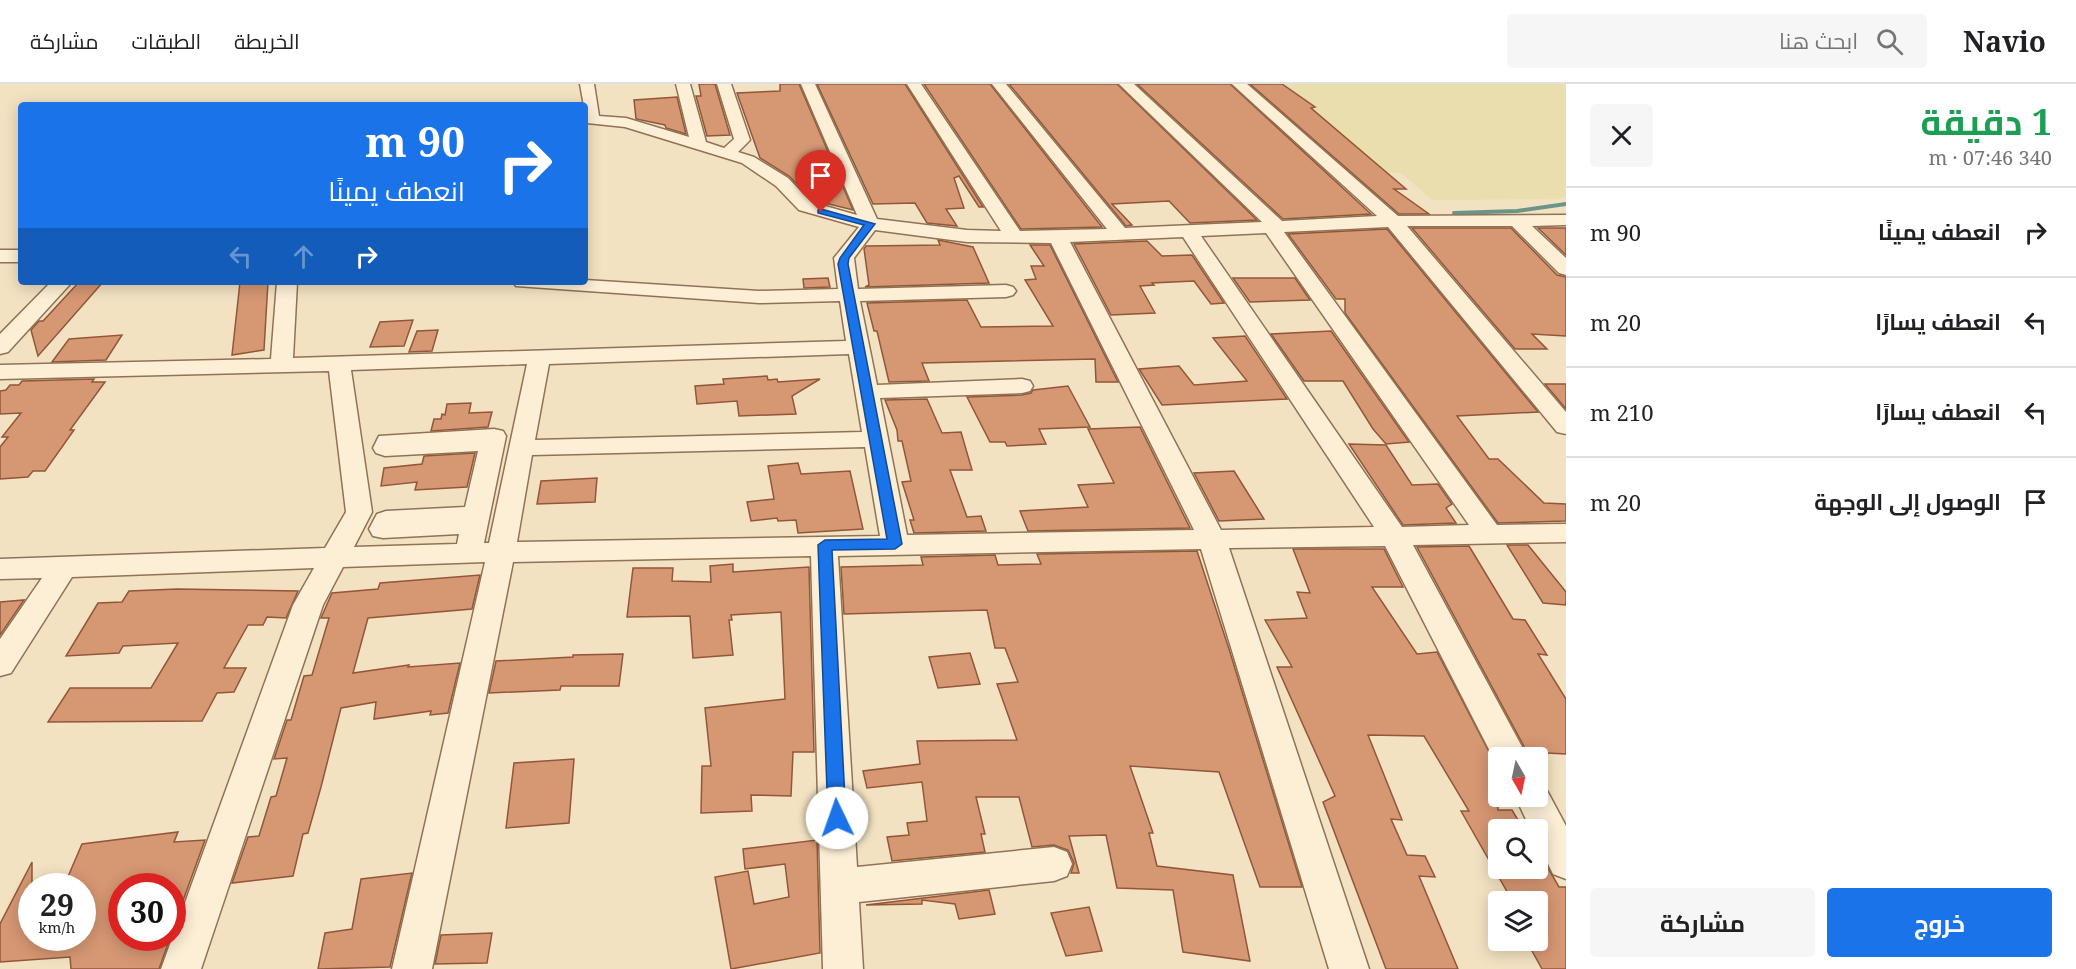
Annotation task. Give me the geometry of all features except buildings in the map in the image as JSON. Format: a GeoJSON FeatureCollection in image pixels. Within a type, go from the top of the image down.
{"type":"FeatureCollection","features":[{"type":"Feature","properties":{"kind":"street"},"geometry":{"type":"LineString","coordinates":[[587,84],[592,120],[626,123],[748,160],[782,182],[805,206],[870,224],[967,236],[1015,238],[1189,232],[1393,221],[1566,220]]}},
{"type":"Feature","properties":{"kind":"street"},"geometry":{"type":"LineString","coordinates":[[682,84],[699,144]]}},
{"type":"Feature","properties":{"kind":"street"},"geometry":{"type":"LineString","coordinates":[[724,84],[742,140],[728,153]]}},
{"type":"Feature","properties":{"kind":"street"},"geometry":{"type":"LineString","coordinates":[[808,84],[870,224]]}},
{"type":"Feature","properties":{"kind":"street"},"geometry":{"type":"LineString","coordinates":[[914,84],[1015,238]]}},
{"type":"Feature","properties":{"kind":"street"},"geometry":{"type":"LineString","coordinates":[[999,84],[1121,235]]}},
{"type":"Feature","properties":{"kind":"street"},"geometry":{"type":"LineString","coordinates":[[1126,84],[1275,227],[1490,535]]}},
{"type":"Feature","properties":{"kind":"street"},"geometry":{"type":"LineString","coordinates":[[1239,84],[1393,221],[1566,427]]}},
{"type":"Feature","properties":{"kind":"street"},"geometry":{"type":"LineString","coordinates":[[1517,221],[1566,269]]}},
{"type":"Feature","properties":{"kind":"street"},"geometry":{"type":"LineString","coordinates":[[870,224],[844,258],[843,264],[895,544]]}},
{"type":"Feature","properties":{"kind":"street"},"geometry":{"type":"LineString","coordinates":[[1189,232],[1394,536],[1505,747]]}},
{"type":"Feature","properties":{"kind":"street"},"geometry":{"type":"LineString","coordinates":[[1058,237],[1212,539],[1349,969]]}},
{"type":"Feature","properties":{"kind":"street"},"geometry":{"type":"LineString","coordinates":[[0,256],[18,256]]}},
{"type":"Feature","properties":{"kind":"street"},"geometry":{"type":"LineString","coordinates":[[0,347],[59,285]]}},
{"type":"Feature","properties":{"kind":"street"},"geometry":{"type":"LineString","coordinates":[[282,365],[287,285]]}},
{"type":"Feature","properties":{"kind":"street"},"geometry":{"type":"LineString","coordinates":[[570,285],[759,297],[1006,291]]}},
{"type":"Feature","properties":{"kind":"street"},"geometry":{"type":"LineString","coordinates":[[0,372],[339,364],[858,347]]}},
{"type":"Feature","properties":{"kind":"street"},"geometry":{"type":"LineString","coordinates":[[412,969],[484,553],[521,448],[539,358]]}},
{"type":"Feature","properties":{"kind":"street"},"geometry":{"type":"LineString","coordinates":[[181,969],[308,605],[359,512],[339,364]]}},
{"type":"Feature","properties":{"kind":"street"},"geometry":{"type":"LineString","coordinates":[[866,392],[1022,386]]}},
{"type":"Feature","properties":{"kind":"street"},"geometry":{"type":"LineString","coordinates":[[521,448],[875,439]]}},
{"type":"Feature","properties":{"kind":"street"},"geometry":{"type":"LineString","coordinates":[[484,553],[476,519],[493,443]]}},
{"type":"Feature","properties":{"kind":"street"},"geometry":{"type":"LineString","coordinates":[[0,569],[484,553],[1566,532]]}},
{"type":"Feature","properties":{"kind":"street"},"geometry":{"type":"LineString","coordinates":[[825,545],[843,969]]}},
{"type":"Feature","properties":{"kind":"street"},"geometry":{"type":"LineString","coordinates":[[0,664],[64,567]]}},
{"type":"Feature","properties":{"kind":"street"},"geometry":{"type":"LineString","coordinates":[[1538,807],[1566,862]]}},
{"type":"Feature","properties":{"kind":"street"},"geometry":{"type":"LineString","coordinates":[[840,886],[1054,864]]}},
{"type":"Feature","properties":{"kind":"shaded area"},"geometry":{"type":"Polygon","coordinates":[[[1284,84],[1566,84],[1566,197],[1558,199],[1432,200],[1401,173],[1374,172],[1284,84]]]}},
{"type":"Feature","properties":{"kind":"waterway"},"geometry":{"type":"LineString","coordinates":[[1454,213],[1517,211],[1566,204]]}},
{"type":"Feature","properties":{"kind":"route"},"geometry":{"type":"LineString","coordinates":[[821,212],[870,224],[844,258],[843,264],[895,544],[825,545],[837,818]]}}]}
